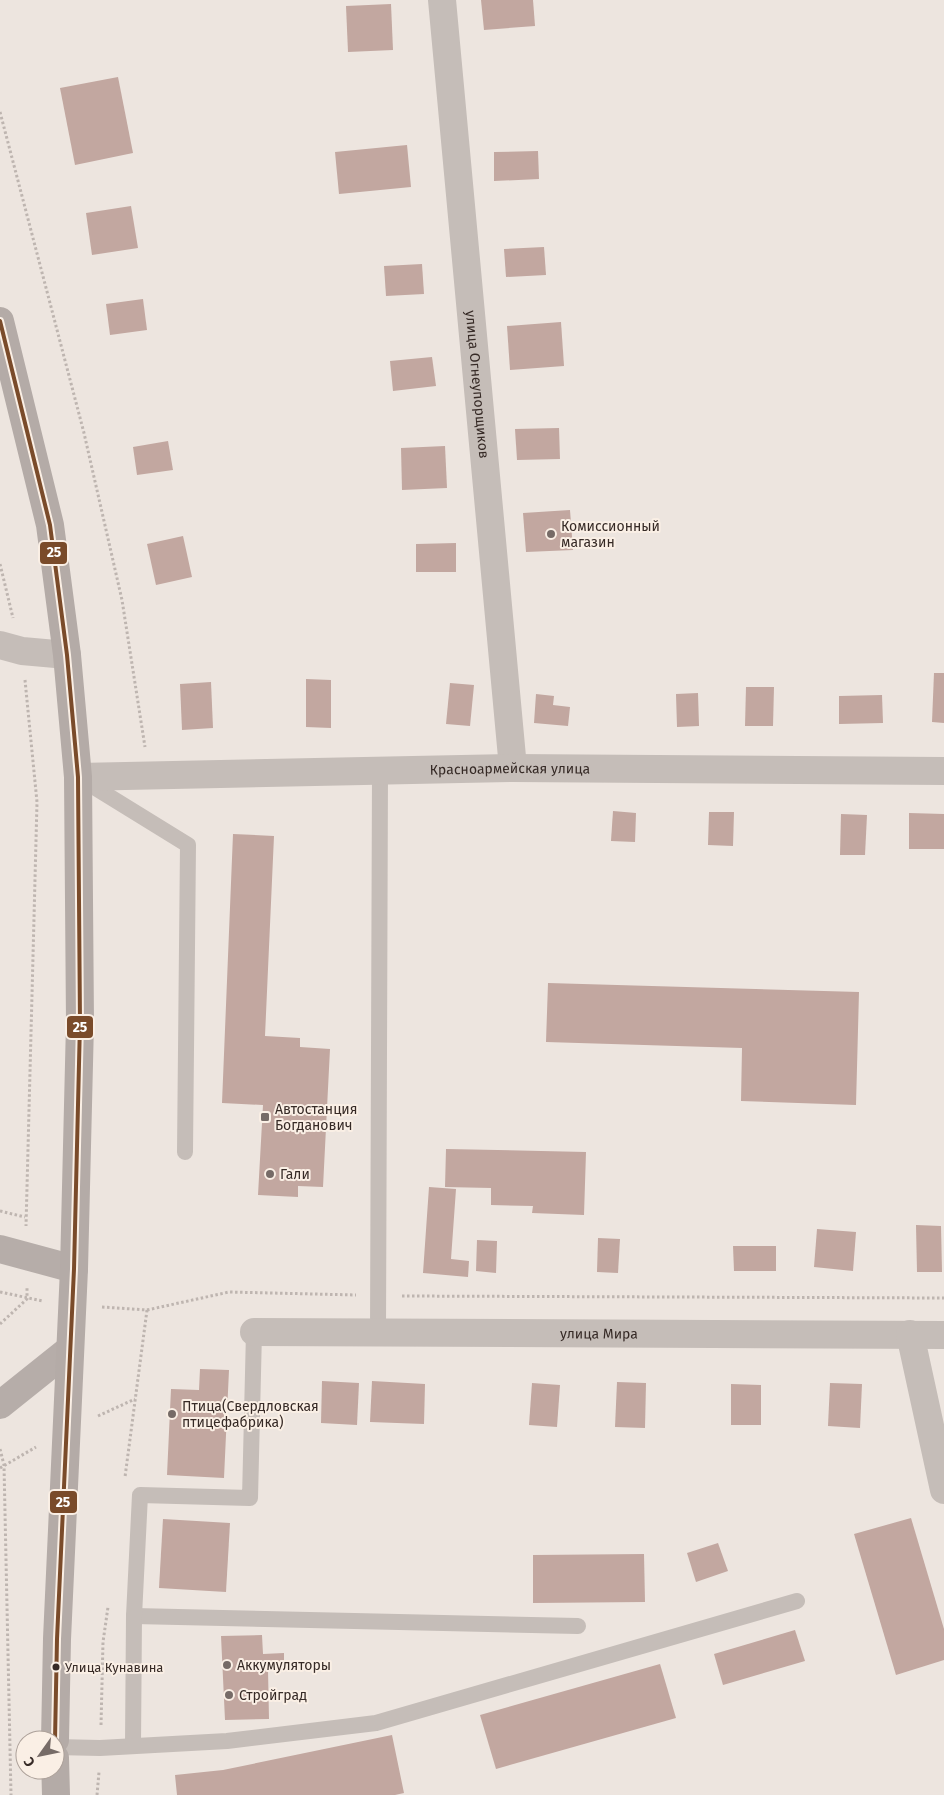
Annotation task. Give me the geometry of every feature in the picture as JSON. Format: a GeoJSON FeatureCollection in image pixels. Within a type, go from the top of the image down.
{"type":"FeatureCollection","features":[{"type":"Feature","properties":{"kind":"main road"},"geometry":{"type":"LineString","coordinates":[[0,321],[50,525],[68,655],[78,777],[80,1023],[74,1269],[58,1619],[55,1730]]}},
{"type":"Feature","properties":{"kind":"main road"},"geometry":{"type":"LineString","coordinates":[[56,1780],[56,1795]]}},
{"type":"Feature","properties":{"kind":"street","name":"улица Огнеупорщиков"},"geometry":{"type":"LineString","coordinates":[[442,0],[513,768]]}},
{"type":"Feature","properties":{"kind":"street"},"geometry":{"type":"LineString","coordinates":[[11,648],[68,655]]}},
{"type":"Feature","properties":{"kind":"street","name":"Красноармейская улица"},"geometry":{"type":"LineString","coordinates":[[78,777],[150,774],[380,772],[513,768],[944,771]]}},
{"type":"Feature","properties":{"kind":"street"},"geometry":{"type":"LineString","coordinates":[[0,1250],[74,1269]]}},
{"type":"Feature","properties":{"kind":"street","name":"улица Мира"},"geometry":{"type":"LineString","coordinates":[[254,1332],[944,1335]]}},
{"type":"Feature","properties":{"kind":"street"},"geometry":{"type":"LineString","coordinates":[[910,1334],[944,1490]]}},
{"type":"Feature","properties":{"kind":"street"},"geometry":{"type":"LineString","coordinates":[[0,1405],[70,1349]]}},
{"type":"Feature","properties":{"kind":"lane"},"geometry":{"type":"LineString","coordinates":[[378,1332],[380,772]]}},
{"type":"Feature","properties":{"kind":"lane"},"geometry":{"type":"LineString","coordinates":[[78,777],[188,845],[185,1152]]}},
{"type":"Feature","properties":{"kind":"lane"},"geometry":{"type":"LineString","coordinates":[[133,1744],[134,1616],[140,1495],[250,1498],[254,1332]]}},
{"type":"Feature","properties":{"kind":"lane"},"geometry":{"type":"LineString","coordinates":[[65,1747],[100,1748],[133,1744],[227,1740],[376,1723],[797,1600]]}},
{"type":"Feature","properties":{"kind":"lane"},"geometry":{"type":"LineString","coordinates":[[134,1616],[578,1626]]}},
{"type":"Feature","properties":{"kind":"path"},"geometry":{"type":"LineString","coordinates":[[0,112],[92,470],[122,600],[150,774]]}},
{"type":"Feature","properties":{"kind":"path"},"geometry":{"type":"LineString","coordinates":[[0,564],[11,648],[37,802],[25,1217],[28,1257],[27,1299],[0,1324]]}},
{"type":"Feature","properties":{"kind":"path"},"geometry":{"type":"LineString","coordinates":[[0,1211],[25,1217]]}},
{"type":"Feature","properties":{"kind":"path"},"geometry":{"type":"LineString","coordinates":[[0,1292],[27,1299],[72,1306],[147,1310],[229,1292],[378,1296],[944,1298]]}},
{"type":"Feature","properties":{"kind":"path"},"geometry":{"type":"LineString","coordinates":[[124,1486],[147,1310]]}},
{"type":"Feature","properties":{"kind":"path"},"geometry":{"type":"LineString","coordinates":[[0,1449],[4,1465],[11,1795]]}},
{"type":"Feature","properties":{"kind":"path"},"geometry":{"type":"LineString","coordinates":[[97,1795],[104,1642],[109,1603]]}},
{"type":"Feature","properties":{"kind":"building"},"geometry":{"type":"Polygon","coordinates":[[[481,0],[533,0],[535,26],[484,30],[481,0]]]}},
{"type":"Feature","properties":{"kind":"building"},"geometry":{"type":"Polygon","coordinates":[[[391,4],[393,50],[348,52],[346,6],[391,4]]]}},
{"type":"Feature","properties":{"kind":"building"},"geometry":{"type":"Polygon","coordinates":[[[118,77],[133,153],[75,165],[60,88],[118,77]]]}},
{"type":"Feature","properties":{"kind":"building"},"geometry":{"type":"Polygon","coordinates":[[[407,145],[411,187],[339,194],[335,152],[407,145]]]}},
{"type":"Feature","properties":{"kind":"building"},"geometry":{"type":"Polygon","coordinates":[[[538,151],[539,179],[494,181],[494,152],[538,151]]]}},
{"type":"Feature","properties":{"kind":"building"},"geometry":{"type":"Polygon","coordinates":[[[131,206],[138,248],[92,255],[86,213],[131,206]]]}},
{"type":"Feature","properties":{"kind":"building"},"geometry":{"type":"Polygon","coordinates":[[[544,247],[546,275],[506,277],[504,249],[544,247]]]}},
{"type":"Feature","properties":{"kind":"building"},"geometry":{"type":"Polygon","coordinates":[[[422,264],[424,294],[386,296],[384,266],[422,264]]]}},
{"type":"Feature","properties":{"kind":"building"},"geometry":{"type":"Polygon","coordinates":[[[143,299],[147,330],[110,335],[106,304],[143,299]]]}},
{"type":"Feature","properties":{"kind":"building"},"geometry":{"type":"Polygon","coordinates":[[[561,322],[564,366],[510,370],[507,326],[561,322]]]}},
{"type":"Feature","properties":{"kind":"building"},"geometry":{"type":"Polygon","coordinates":[[[432,357],[436,386],[393,391],[390,361],[432,357]]]}},
{"type":"Feature","properties":{"kind":"building"},"geometry":{"type":"Polygon","coordinates":[[[559,428],[560,459],[517,460],[515,429],[559,428]]]}},
{"type":"Feature","properties":{"kind":"building"},"geometry":{"type":"Polygon","coordinates":[[[168,441],[173,470],[137,475],[133,447],[168,441]]]}},
{"type":"Feature","properties":{"kind":"building"},"geometry":{"type":"Polygon","coordinates":[[[445,446],[447,488],[402,490],[401,448],[445,446]]]}},
{"type":"Feature","properties":{"kind":"building"},"geometry":{"type":"Polygon","coordinates":[[[570,510],[573,550],[526,552],[523,513],[570,510]]]}},
{"type":"Feature","properties":{"kind":"building"},"geometry":{"type":"Polygon","coordinates":[[[183,536],[192,577],[156,585],[147,544],[183,536]]]}},
{"type":"Feature","properties":{"kind":"building"},"geometry":{"type":"Polygon","coordinates":[[[456,543],[456,572],[416,572],[416,544],[456,543]]]}},
{"type":"Feature","properties":{"kind":"building"},"geometry":{"type":"Polygon","coordinates":[[[934,673],[944,673],[944,723],[932,722],[934,673]]]}},
{"type":"Feature","properties":{"kind":"building"},"geometry":{"type":"Polygon","coordinates":[[[306,679],[331,680],[331,728],[306,727],[306,679]]]}},
{"type":"Feature","properties":{"kind":"building"},"geometry":{"type":"Polygon","coordinates":[[[211,682],[213,728],[182,730],[180,684],[211,682]]]}},
{"type":"Feature","properties":{"kind":"building"},"geometry":{"type":"Polygon","coordinates":[[[450,683],[474,685],[470,726],[446,724],[450,683]]]}},
{"type":"Feature","properties":{"kind":"building"},"geometry":{"type":"Polygon","coordinates":[[[746,687],[774,687],[773,726],[745,726],[746,687]]]}},
{"type":"Feature","properties":{"kind":"building"},"geometry":{"type":"Polygon","coordinates":[[[698,693],[699,726],[677,727],[676,694],[698,693]]]}},
{"type":"Feature","properties":{"kind":"building"},"geometry":{"type":"Polygon","coordinates":[[[536,694],[554,696],[553,705],[570,707],[568,726],[534,723],[536,694]]]}},
{"type":"Feature","properties":{"kind":"building"},"geometry":{"type":"Polygon","coordinates":[[[882,695],[883,723],[839,724],[839,696],[882,695]]]}},
{"type":"Feature","properties":{"kind":"building"},"geometry":{"type":"Polygon","coordinates":[[[613,811],[636,813],[635,842],[611,841],[613,811]]]}},
{"type":"Feature","properties":{"kind":"building"},"geometry":{"type":"Polygon","coordinates":[[[709,812],[734,812],[733,846],[708,845],[709,812]]]}},
{"type":"Feature","properties":{"kind":"building"},"geometry":{"type":"Polygon","coordinates":[[[909,813],[944,814],[944,849],[909,849],[909,813]]]}},
{"type":"Feature","properties":{"kind":"building"},"geometry":{"type":"Polygon","coordinates":[[[841,814],[867,815],[865,855],[840,855],[841,814]]]}},
{"type":"Feature","properties":{"kind":"building"},"geometry":{"type":"Polygon","coordinates":[[[233,834],[274,836],[265,1036],[300,1038],[300,1047],[330,1049],[323,1187],[298,1186],[298,1197],[258,1195],[263,1105],[222,1103],[233,834]]]}},
{"type":"Feature","properties":{"kind":"building"},"geometry":{"type":"Polygon","coordinates":[[[548,983],[859,992],[856,1105],[741,1101],[742,1048],[546,1042],[548,983]]]}},
{"type":"Feature","properties":{"kind":"building"},"geometry":{"type":"Polygon","coordinates":[[[446,1149],[586,1152],[584,1215],[532,1213],[533,1206],[491,1205],[491,1188],[445,1187],[446,1149]]]}},
{"type":"Feature","properties":{"kind":"building"},"geometry":{"type":"Polygon","coordinates":[[[429,1187],[456,1189],[451,1259],[469,1261],[468,1277],[423,1273],[429,1187]]]}},
{"type":"Feature","properties":{"kind":"building"},"geometry":{"type":"Polygon","coordinates":[[[916,1225],[941,1226],[942,1272],[917,1272],[916,1225]]]}},
{"type":"Feature","properties":{"kind":"building"},"geometry":{"type":"Polygon","coordinates":[[[817,1229],[856,1232],[853,1271],[814,1267],[817,1229]]]}},
{"type":"Feature","properties":{"kind":"building"},"geometry":{"type":"Polygon","coordinates":[[[598,1238],[620,1239],[618,1273],[597,1272],[598,1238]]]}},
{"type":"Feature","properties":{"kind":"building"},"geometry":{"type":"Polygon","coordinates":[[[477,1240],[497,1241],[496,1273],[476,1271],[477,1240]]]}},
{"type":"Feature","properties":{"kind":"building"},"geometry":{"type":"Polygon","coordinates":[[[733,1246],[776,1246],[776,1271],[734,1271],[733,1246]]]}},
{"type":"Feature","properties":{"kind":"building"},"geometry":{"type":"Polygon","coordinates":[[[200,1369],[229,1370],[224,1478],[167,1475],[171,1389],[199,1390],[200,1369]]]}},
{"type":"Feature","properties":{"kind":"building"},"geometry":{"type":"Polygon","coordinates":[[[322,1381],[359,1383],[357,1425],[321,1423],[322,1381]]]}},
{"type":"Feature","properties":{"kind":"building"},"geometry":{"type":"Polygon","coordinates":[[[372,1381],[425,1384],[424,1424],[370,1422],[372,1381]]]}},
{"type":"Feature","properties":{"kind":"building"},"geometry":{"type":"Polygon","coordinates":[[[617,1382],[646,1383],[645,1428],[615,1427],[617,1382]]]}},
{"type":"Feature","properties":{"kind":"building"},"geometry":{"type":"Polygon","coordinates":[[[532,1383],[560,1385],[557,1427],[529,1425],[532,1383]]]}},
{"type":"Feature","properties":{"kind":"building"},"geometry":{"type":"Polygon","coordinates":[[[830,1383],[862,1384],[860,1428],[828,1426],[830,1383]]]}},
{"type":"Feature","properties":{"kind":"building"},"geometry":{"type":"Polygon","coordinates":[[[731,1384],[761,1385],[761,1425],[731,1425],[731,1384]]]}},
{"type":"Feature","properties":{"kind":"building"},"geometry":{"type":"Polygon","coordinates":[[[911,1518],[944,1629],[944,1660],[896,1675],[854,1534],[911,1518]]]}},
{"type":"Feature","properties":{"kind":"building"},"geometry":{"type":"Polygon","coordinates":[[[163,1519],[230,1523],[226,1592],[159,1588],[163,1519]]]}},
{"type":"Feature","properties":{"kind":"building"},"geometry":{"type":"Polygon","coordinates":[[[718,1543],[728,1571],[696,1582],[687,1553],[718,1543]]]}},
{"type":"Feature","properties":{"kind":"building"},"geometry":{"type":"Polygon","coordinates":[[[644,1554],[645,1602],[533,1603],[533,1555],[644,1554]]]}},
{"type":"Feature","properties":{"kind":"building"},"geometry":{"type":"Polygon","coordinates":[[[795,1630],[805,1661],[723,1685],[714,1654],[795,1630]]]}},
{"type":"Feature","properties":{"kind":"building"},"geometry":{"type":"Polygon","coordinates":[[[262,1635],[263,1654],[284,1653],[284,1670],[268,1670],[269,1719],[225,1720],[221,1636],[262,1635]]]}},
{"type":"Feature","properties":{"kind":"building"},"geometry":{"type":"Polygon","coordinates":[[[660,1664],[676,1718],[496,1769],[480,1715],[660,1664]]]}},
{"type":"Feature","properties":{"kind":"building"},"geometry":{"type":"Polygon","coordinates":[[[392,1735],[404,1793],[395,1795],[177,1795],[175,1775],[223,1770],[392,1735]]]}},
{"type":"Feature","properties":{"kind":"transit line","name":"25"},"geometry":{"type":"LineString","coordinates":[[0,321],[50,525],[67,655],[78,777],[80,1023],[74,1269],[57,1639],[55,1730]]}},
{"type":"Feature","properties":{"kind":"place","name":"Комиссионный магазин"},"geometry":{"type":"Point","coordinates":[551,534]}},
{"type":"Feature","properties":{"kind":"place","name":"Автостанция Богданович"},"geometry":{"type":"Point","coordinates":[265,1117]}},
{"type":"Feature","properties":{"kind":"place","name":"Гали"},"geometry":{"type":"Point","coordinates":[270,1174]}},
{"type":"Feature","properties":{"kind":"place","name":"Птица(Свердловская птицефабрика)"},"geometry":{"type":"Point","coordinates":[172,1414]}},
{"type":"Feature","properties":{"kind":"place","name":"Аккумуляторы"},"geometry":{"type":"Point","coordinates":[227,1665]}},
{"type":"Feature","properties":{"kind":"place","name":"Улица Кунавина"},"geometry":{"type":"Point","coordinates":[56,1667]}},
{"type":"Feature","properties":{"kind":"place","name":"Стройград"},"geometry":{"type":"Point","coordinates":[229,1695]}}]}
